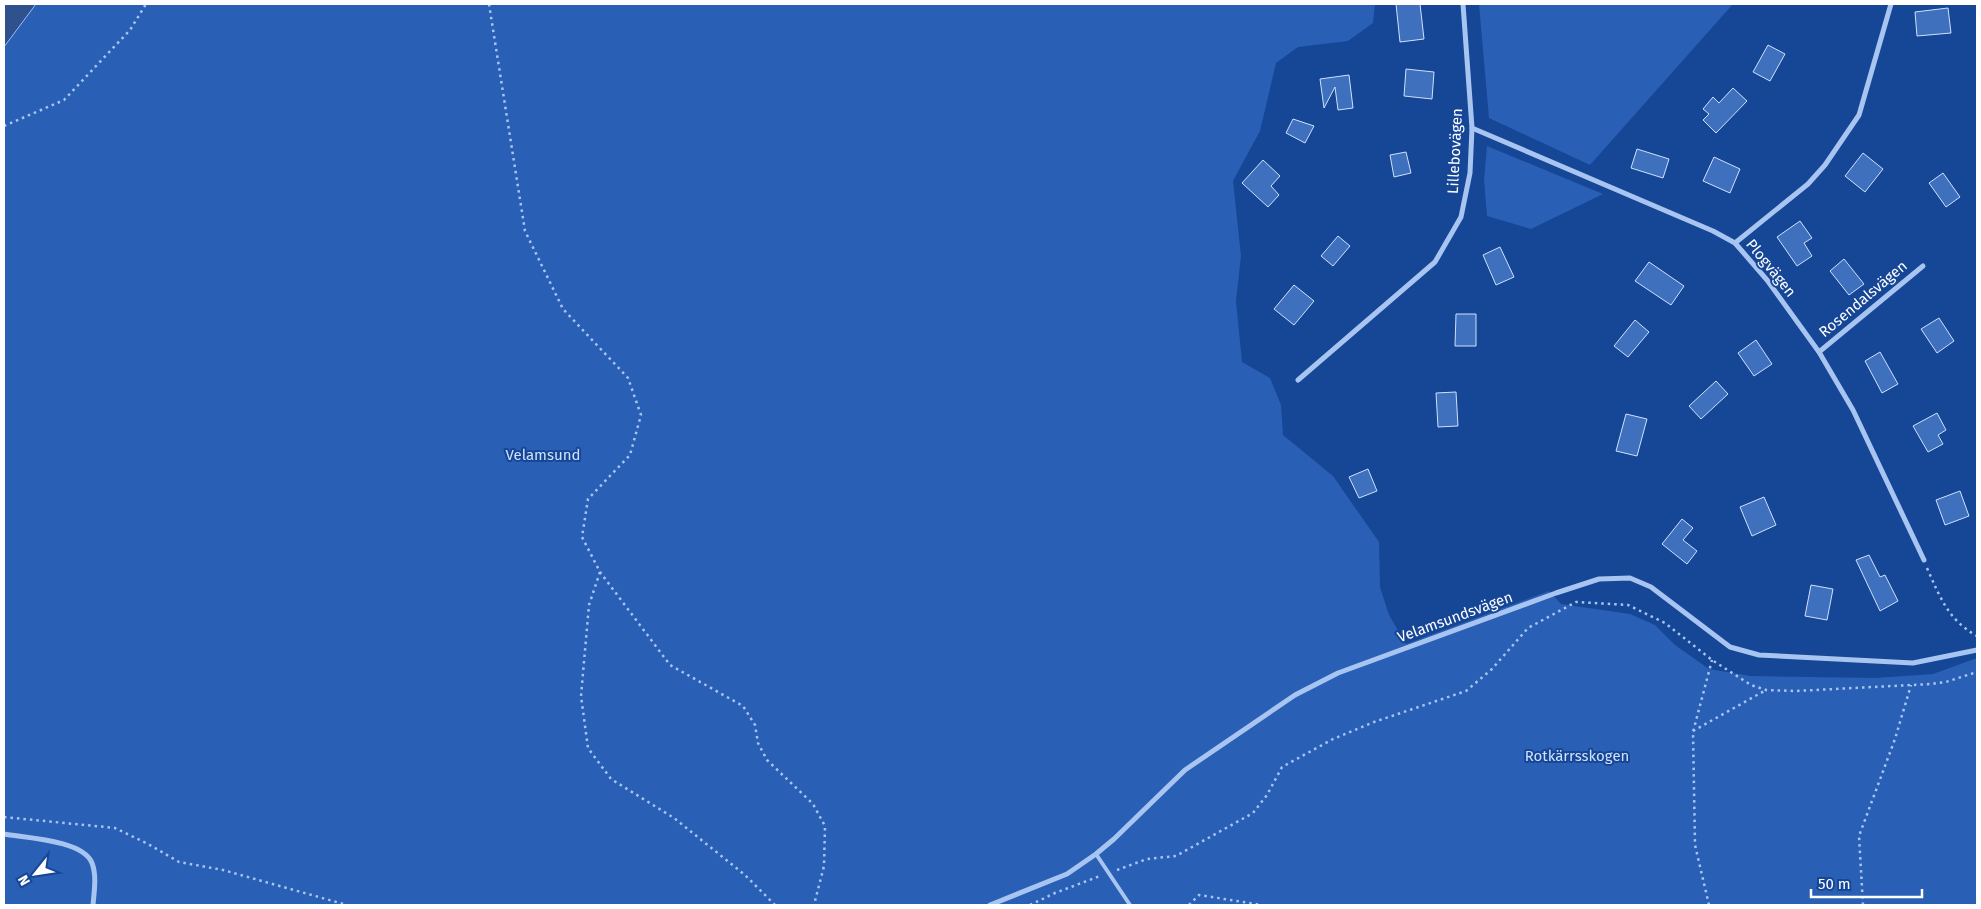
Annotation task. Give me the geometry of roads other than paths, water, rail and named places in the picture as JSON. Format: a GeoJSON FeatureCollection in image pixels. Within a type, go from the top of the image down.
{"type":"FeatureCollection","features":[{"type":"Feature","properties":{"kind":"street","name":"Lillebovägen"},"geometry":{"type":"LineString","coordinates":[[1298,380],[1434,262],[1461,217],[1468,186],[1472,128],[1463,4]]}},
{"type":"Feature","properties":{"kind":"street"},"geometry":{"type":"LineString","coordinates":[[1735,243],[1808,184],[1825,166],[1859,115],[1891,4]]}},
{"type":"Feature","properties":{"kind":"street","name":"Plogvägen"},"geometry":{"type":"LineString","coordinates":[[1472,128],[1713,231],[1735,243],[1767,280],[1819,352],[1853,410],[1924,560]]}},
{"type":"Feature","properties":{"kind":"street","name":"Rosendalsvägen"},"geometry":{"type":"LineString","coordinates":[[1819,352],[1922,266]]}},
{"type":"Feature","properties":{"kind":"street","name":"Velamsundsvägen"},"geometry":{"type":"LineString","coordinates":[[990,905],[1067,874],[1114,839],[1186,770],[1295,695],[1338,673],[1599,579],[1630,578],[1651,587],[1725,644],[1740,651],[1760,655],[1913,663],[1977,650]]}},
{"type":"Feature","properties":{"kind":"street"},"geometry":{"type":"LineString","coordinates":[[4,834],[68,845],[82,851],[92,862],[94,872],[93,905]]}},
{"type":"Feature","properties":{"kind":"lane"},"geometry":{"type":"LineString","coordinates":[[1096,854],[1130,905]]}},
{"type":"Feature","properties":{"kind":"park label","name":"Velamsund"},"geometry":{"type":"Point","coordinates":[543,455]}},
{"type":"Feature","properties":{"kind":"park label","name":"Rotkärrsskogen"},"geometry":{"type":"Point","coordinates":[1577,756]}}]}
